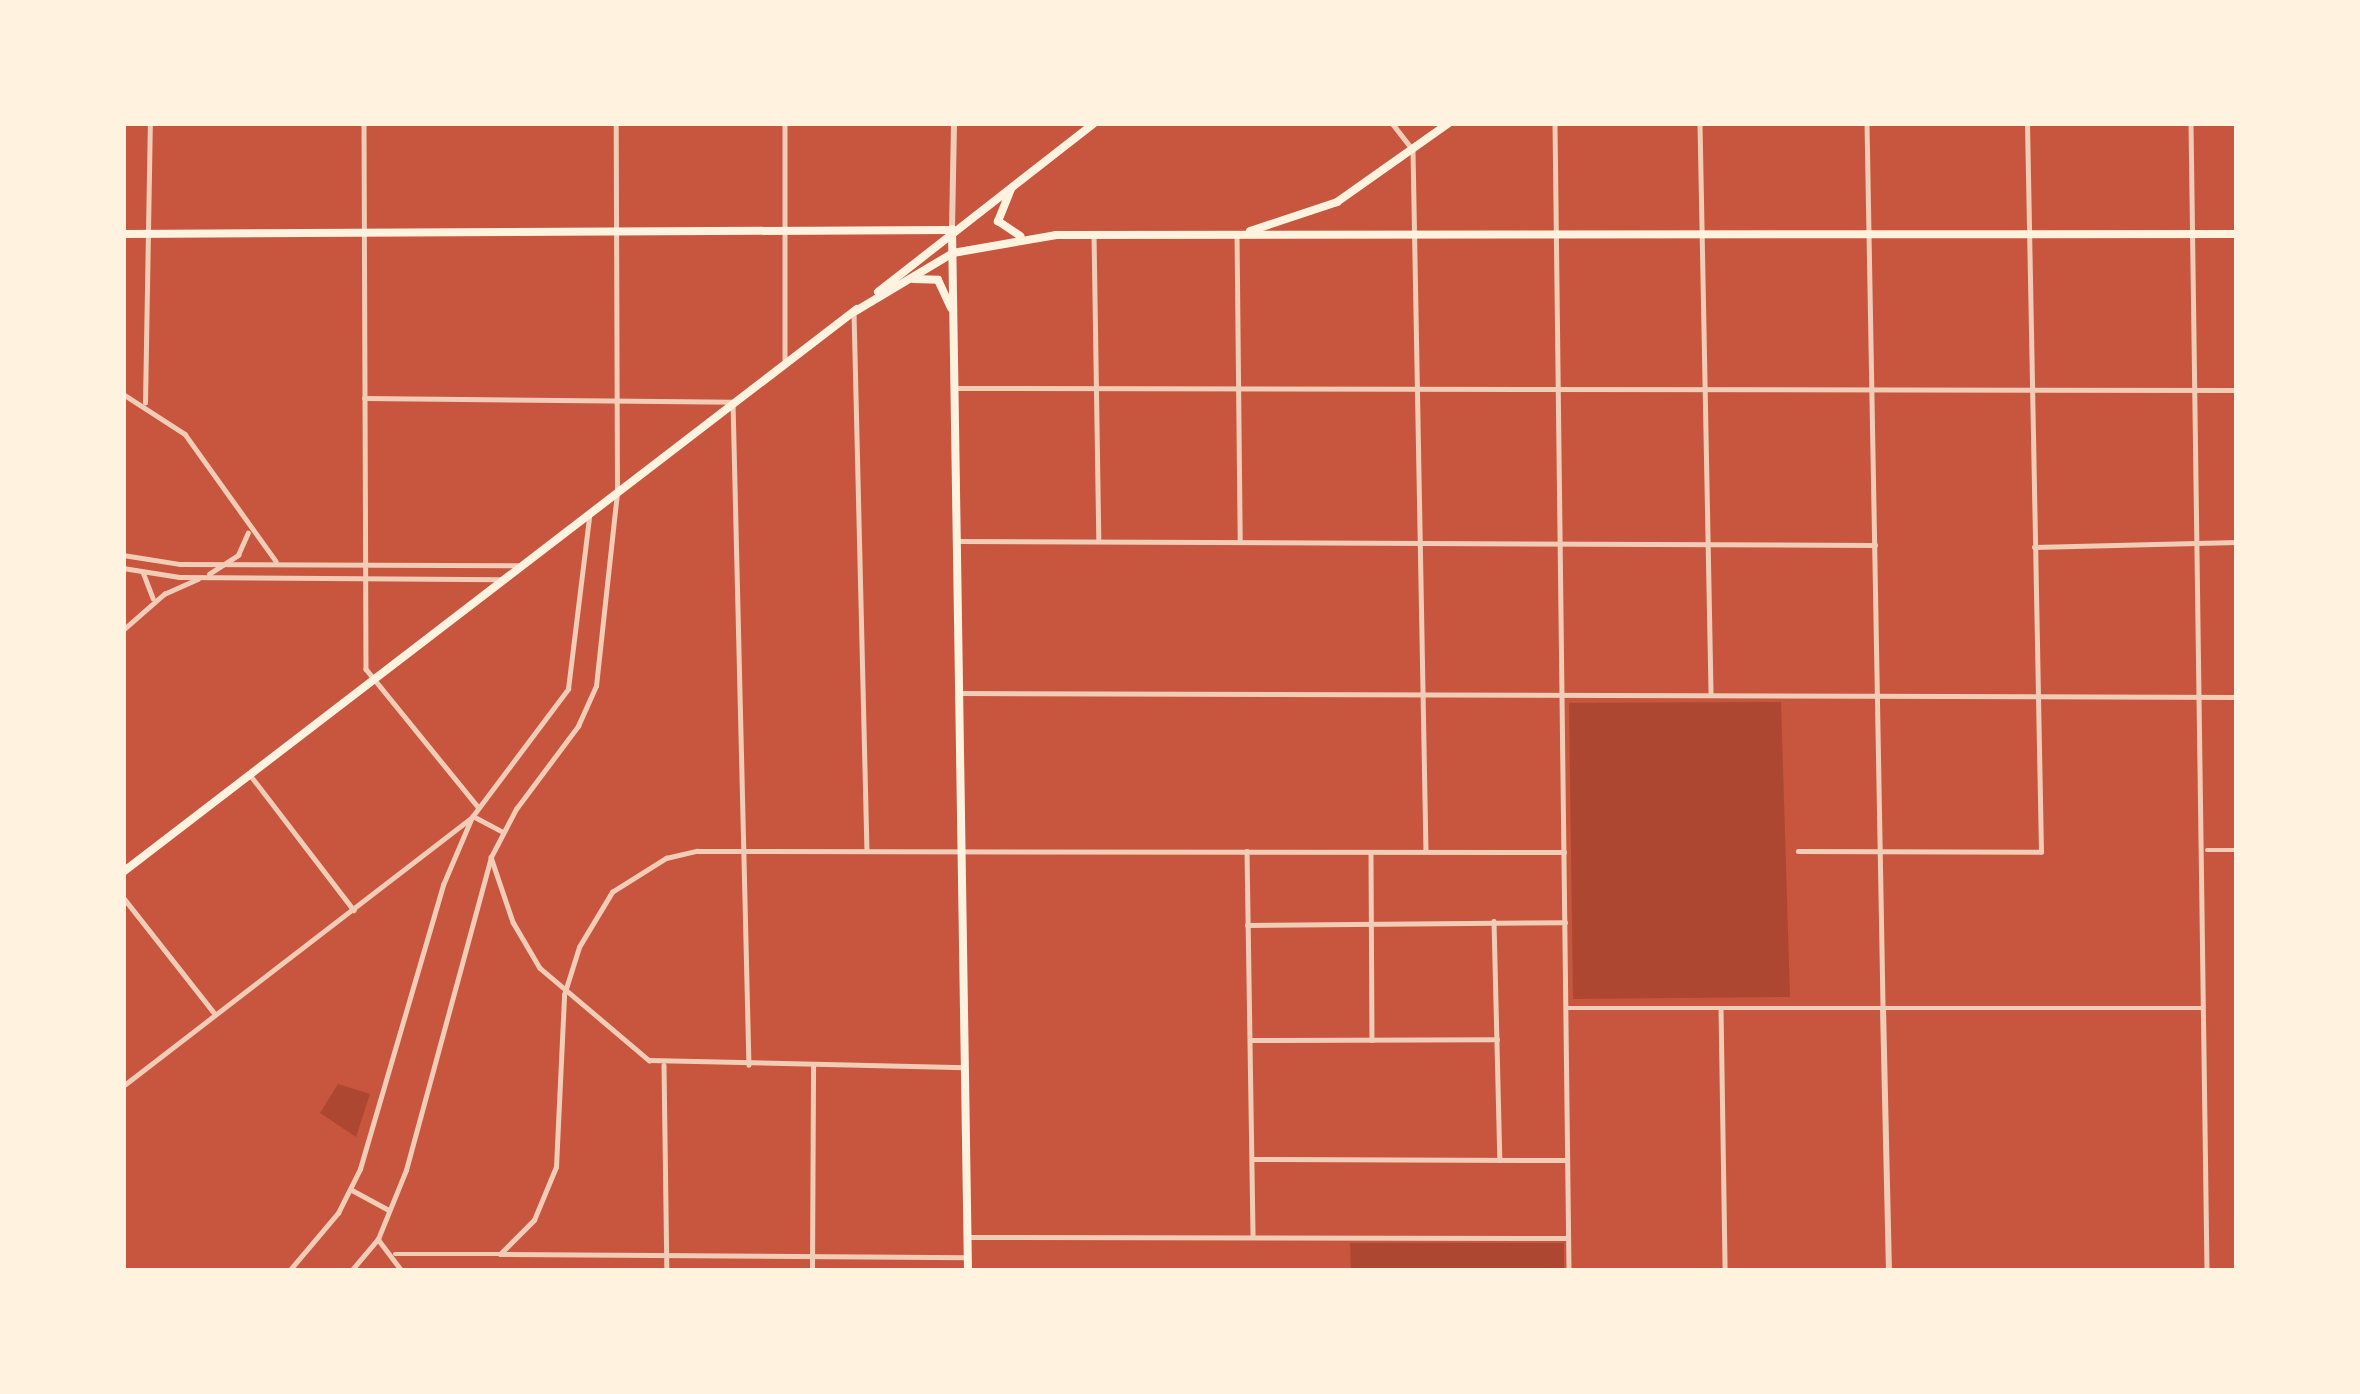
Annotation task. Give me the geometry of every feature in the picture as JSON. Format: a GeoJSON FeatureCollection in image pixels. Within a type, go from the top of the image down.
{"type":"FeatureCollection","features":[{"type":"Feature","properties":{"kind":"main road"},"geometry":{"type":"LineString","coordinates":[[123,872],[1094,123]]}},
{"type":"Feature","properties":{"kind":"main road"},"geometry":{"type":"LineString","coordinates":[[1237,233],[1319,211],[1449,123]]}},
{"type":"Feature","properties":{"kind":"main road"},"geometry":{"type":"LineString","coordinates":[[1020,178],[998,213],[1003,228],[1021,237]]}},
{"type":"Feature","properties":{"kind":"main road"},"geometry":{"type":"LineString","coordinates":[[123,234],[952,229]]}},
{"type":"Feature","properties":{"kind":"main road"},"geometry":{"type":"LineString","coordinates":[[952,229],[968,1271]]}},
{"type":"Feature","properties":{"kind":"main road"},"geometry":{"type":"LineString","coordinates":[[854,312],[953,253],[1021,237],[1094,233],[2237,235]]}},
{"type":"Feature","properties":{"kind":"main road"},"geometry":{"type":"LineString","coordinates":[[901,283],[938,280],[955,322]]}},
{"type":"Feature","properties":{"kind":"street"},"geometry":{"type":"LineString","coordinates":[[145,404],[150,123]]}},
{"type":"Feature","properties":{"kind":"street"},"geometry":{"type":"LineString","coordinates":[[364,123],[366,669],[478,807]]}},
{"type":"Feature","properties":{"kind":"street"},"geometry":{"type":"LineString","coordinates":[[351,1271],[377,1239],[391,1210],[491,857],[592,701],[617,493],[616,123]]}},
{"type":"Feature","properties":{"kind":"street"},"geometry":{"type":"LineString","coordinates":[[784,123],[785,365]]}},
{"type":"Feature","properties":{"kind":"street"},"geometry":{"type":"LineString","coordinates":[[952,229],[954,123]]}},
{"type":"Feature","properties":{"kind":"street"},"geometry":{"type":"LineString","coordinates":[[1392,123],[1413,151],[1426,851]]}},
{"type":"Feature","properties":{"kind":"street"},"geometry":{"type":"LineString","coordinates":[[1555,123],[1569,1271]]}},
{"type":"Feature","properties":{"kind":"street"},"geometry":{"type":"LineString","coordinates":[[1700,123],[1711,695]]}},
{"type":"Feature","properties":{"kind":"street"},"geometry":{"type":"LineString","coordinates":[[1867,123],[1889,1271]]}},
{"type":"Feature","properties":{"kind":"street"},"geometry":{"type":"LineString","coordinates":[[1798,851],[2041,852],[2027,123]]}},
{"type":"Feature","properties":{"kind":"street"},"geometry":{"type":"LineString","coordinates":[[2191,123],[2190,390],[2204,850],[2206,1271]]}},
{"type":"Feature","properties":{"kind":"street"},"geometry":{"type":"LineString","coordinates":[[1094,233],[1099,542]]}},
{"type":"Feature","properties":{"kind":"street"},"geometry":{"type":"LineString","coordinates":[[1237,233],[1240,542]]}},
{"type":"Feature","properties":{"kind":"street"},"geometry":{"type":"LineString","coordinates":[[854,312],[867,850]]}},
{"type":"Feature","properties":{"kind":"street"},"geometry":{"type":"LineString","coordinates":[[957,388],[2237,390]]}},
{"type":"Feature","properties":{"kind":"street"},"geometry":{"type":"LineString","coordinates":[[123,394],[145,404],[199,450],[247,527],[277,561]]}},
{"type":"Feature","properties":{"kind":"street"},"geometry":{"type":"LineString","coordinates":[[364,398],[733,402],[749,1064]]}},
{"type":"Feature","properties":{"kind":"street"},"geometry":{"type":"LineString","coordinates":[[289,1271],[352,1190],[443,885],[472,817],[568,689],[590,515]]}},
{"type":"Feature","properties":{"kind":"street"},"geometry":{"type":"LineString","coordinates":[[123,630],[151,603],[230,562],[247,543],[247,527]]}},
{"type":"Feature","properties":{"kind":"street"},"geometry":{"type":"LineString","coordinates":[[958,542],[1875,544]]}},
{"type":"Feature","properties":{"kind":"street"},"geometry":{"type":"LineString","coordinates":[[2034,547],[2237,542]]}},
{"type":"Feature","properties":{"kind":"street"},"geometry":{"type":"LineString","coordinates":[[123,555],[230,562],[525,566]]}},
{"type":"Feature","properties":{"kind":"street"},"geometry":{"type":"LineString","coordinates":[[123,568],[203,578],[508,579]]}},
{"type":"Feature","properties":{"kind":"street"},"geometry":{"type":"LineString","coordinates":[[143,572],[153,583],[151,603]]}},
{"type":"Feature","properties":{"kind":"street"},"geometry":{"type":"LineString","coordinates":[[960,693],[2237,697]]}},
{"type":"Feature","properties":{"kind":"street"},"geometry":{"type":"LineString","coordinates":[[251,775],[354,910]]}},
{"type":"Feature","properties":{"kind":"street"},"geometry":{"type":"LineString","coordinates":[[472,817],[503,832]]}},
{"type":"Feature","properties":{"kind":"street"},"geometry":{"type":"LineString","coordinates":[[123,1086],[472,817]]}},
{"type":"Feature","properties":{"kind":"street"},"geometry":{"type":"LineString","coordinates":[[2204,850],[2237,850]]}},
{"type":"Feature","properties":{"kind":"street"},"geometry":{"type":"LineString","coordinates":[[500,1254],[534,1220],[552,1183],[565,994],[585,932],[612,892],[651,865],[698,851],[1564,852]]}},
{"type":"Feature","properties":{"kind":"street"},"geometry":{"type":"LineString","coordinates":[[1247,851],[1253,1237]]}},
{"type":"Feature","properties":{"kind":"street"},"geometry":{"type":"LineString","coordinates":[[1371,851],[1372,1040]]}},
{"type":"Feature","properties":{"kind":"street"},"geometry":{"type":"LineString","coordinates":[[491,857],[521,939],[565,994],[638,1054],[664,1065],[965,1067]]}},
{"type":"Feature","properties":{"kind":"street"},"geometry":{"type":"LineString","coordinates":[[123,897],[214,1014]]}},
{"type":"Feature","properties":{"kind":"street"},"geometry":{"type":"LineString","coordinates":[[1494,921],[1500,1160]]}},
{"type":"Feature","properties":{"kind":"street"},"geometry":{"type":"LineString","coordinates":[[1247,925],[1565,922]]}},
{"type":"Feature","properties":{"kind":"street"},"geometry":{"type":"LineString","coordinates":[[1566,1008],[2202,1008]]}},
{"type":"Feature","properties":{"kind":"street"},"geometry":{"type":"LineString","coordinates":[[1721,1008],[1725,1271]]}},
{"type":"Feature","properties":{"kind":"street"},"geometry":{"type":"LineString","coordinates":[[1250,1040],[1497,1039]]}},
{"type":"Feature","properties":{"kind":"street"},"geometry":{"type":"LineString","coordinates":[[664,1065],[667,1271]]}},
{"type":"Feature","properties":{"kind":"street"},"geometry":{"type":"LineString","coordinates":[[812,1271],[813,1066]]}},
{"type":"Feature","properties":{"kind":"street"},"geometry":{"type":"LineString","coordinates":[[1252,1159],[1568,1160]]}},
{"type":"Feature","properties":{"kind":"street"},"geometry":{"type":"LineString","coordinates":[[352,1190],[391,1210]]}},
{"type":"Feature","properties":{"kind":"street"},"geometry":{"type":"LineString","coordinates":[[967,1237],[1568,1238]]}},
{"type":"Feature","properties":{"kind":"street"},"geometry":{"type":"LineString","coordinates":[[377,1239],[395,1254],[403,1271]]}},
{"type":"Feature","properties":{"kind":"street"},"geometry":{"type":"LineString","coordinates":[[395,1254],[968,1257]]}},
{"type":"Feature","properties":{"kind":"shaded area"},"geometry":{"type":"Polygon","coordinates":[[[1781,702],[1790,997],[1573,999],[1569,703],[1781,702]]]}},
{"type":"Feature","properties":{"kind":"shaded area"},"geometry":{"type":"Polygon","coordinates":[[[338,1084],[370,1094],[356,1137],[320,1113],[338,1084]]]}},
{"type":"Feature","properties":{"kind":"shaded area"},"geometry":{"type":"Polygon","coordinates":[[[1350,1243],[1564,1243],[1564,1271],[1351,1271],[1350,1243]]]}}]}
